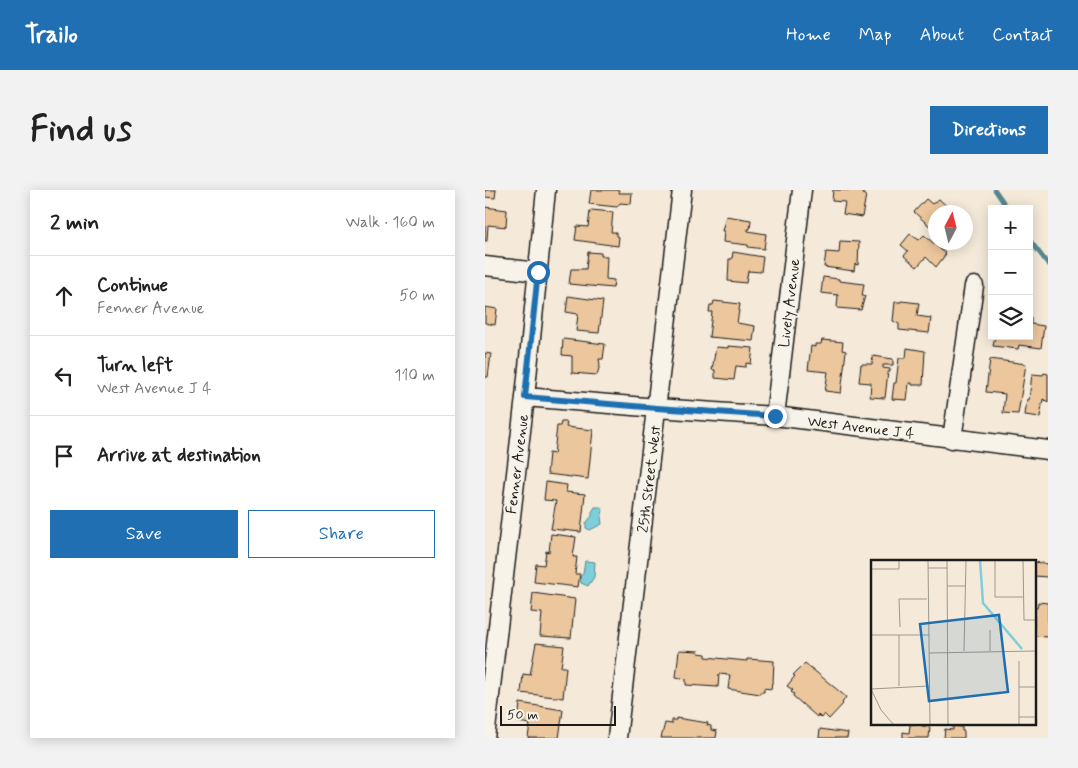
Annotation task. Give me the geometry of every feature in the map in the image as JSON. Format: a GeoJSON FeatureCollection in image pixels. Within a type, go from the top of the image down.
{"type":"FeatureCollection","features":[{"type":"Feature","properties":{"kind":"street","name":"Fenner Avenue"},"geometry":{"type":"LineString","coordinates":[[485,738],[491,627],[525,397],[546,190]]}},
{"type":"Feature","properties":{"kind":"street","name":"25th Street West"},"geometry":{"type":"LineString","coordinates":[[617,738],[682,190]]}},
{"type":"Feature","properties":{"kind":"street","name":"Lively Avenue"},"geometry":{"type":"LineString","coordinates":[[775,416],[802,190]]}},
{"type":"Feature","properties":{"kind":"street"},"geometry":{"type":"LineString","coordinates":[[485,266],[538,272]]}},
{"type":"Feature","properties":{"kind":"street"},"geometry":{"type":"LineString","coordinates":[[952,439],[974,286]]}},
{"type":"Feature","properties":{"kind":"street","name":"West Avenue J 4"},"geometry":{"type":"LineString","coordinates":[[525,397],[775,416],[1048,450]]}},
{"type":"Feature","properties":{"kind":"water"},"geometry":{"type":"Polygon","coordinates":[[[595,507],[601,507],[603,511],[601,517],[602,524],[590,530],[586,528],[586,523],[592,516],[595,507]]]}},
{"type":"Feature","properties":{"kind":"water"},"geometry":{"type":"Polygon","coordinates":[[[585,561],[595,562],[594,577],[588,586],[581,583],[580,577],[583,574],[585,561]]]}},
{"type":"Feature","properties":{"kind":"building"},"geometry":{"type":"Polygon","coordinates":[[[485,190],[496,190],[495,198],[485,197],[485,190]]]}},
{"type":"Feature","properties":{"kind":"building"},"geometry":{"type":"Polygon","coordinates":[[[591,190],[619,190],[619,193],[632,193],[631,204],[620,203],[617,207],[589,204],[591,190]]]}},
{"type":"Feature","properties":{"kind":"building"},"geometry":{"type":"Polygon","coordinates":[[[833,190],[863,190],[863,194],[866,195],[862,217],[843,214],[845,202],[832,201],[833,190]]]}},
{"type":"Feature","properties":{"kind":"building"},"geometry":{"type":"Polygon","coordinates":[[[926,199],[932,204],[939,199],[945,205],[928,205],[928,225],[914,212],[926,199]]]}},
{"type":"Feature","properties":{"kind":"building"},"geometry":{"type":"Polygon","coordinates":[[[485,207],[507,210],[506,227],[488,225],[487,241],[485,241],[485,207]]]}},
{"type":"Feature","properties":{"kind":"building"},"geometry":{"type":"Polygon","coordinates":[[[591,210],[613,212],[611,232],[616,232],[616,236],[619,237],[618,246],[575,240],[577,226],[588,227],[591,210]]]}},
{"type":"Feature","properties":{"kind":"building"},"geometry":{"type":"Polygon","coordinates":[[[726,216],[751,220],[748,231],[766,234],[764,249],[723,242],[724,231],[722,231],[726,216]]]}},
{"type":"Feature","properties":{"kind":"building"},"geometry":{"type":"Polygon","coordinates":[[[910,234],[919,240],[924,235],[928,238],[928,250],[941,250],[946,254],[936,267],[926,257],[917,267],[904,256],[908,251],[901,245],[910,234]]]}},
{"type":"Feature","properties":{"kind":"building"},"geometry":{"type":"Polygon","coordinates":[[[840,241],[859,242],[858,265],[855,264],[854,271],[824,267],[826,252],[839,253],[840,241]]]}},
{"type":"Feature","properties":{"kind":"building"},"geometry":{"type":"Polygon","coordinates":[[[588,252],[601,253],[601,256],[607,256],[606,279],[614,280],[613,288],[569,284],[571,269],[586,269],[588,252]]]}},
{"type":"Feature","properties":{"kind":"building"},"geometry":{"type":"Polygon","coordinates":[[[733,252],[763,257],[761,272],[748,271],[746,283],[728,281],[729,259],[732,259],[733,252]]]}},
{"type":"Feature","properties":{"kind":"building"},"geometry":{"type":"Polygon","coordinates":[[[823,277],[864,284],[862,296],[865,296],[861,310],[837,308],[838,295],[821,293],[823,277]]]}},
{"type":"Feature","properties":{"kind":"building"},"geometry":{"type":"Polygon","coordinates":[[[568,296],[603,301],[599,333],[576,331],[578,314],[566,312],[568,296]]]}},
{"type":"Feature","properties":{"kind":"building"},"geometry":{"type":"Polygon","coordinates":[[[714,301],[740,304],[737,323],[755,326],[753,341],[709,337],[712,312],[709,312],[710,305],[713,305],[714,301]]]}},
{"type":"Feature","properties":{"kind":"building"},"geometry":{"type":"Polygon","coordinates":[[[895,302],[919,303],[917,316],[931,318],[929,333],[899,330],[899,324],[893,321],[895,302]]]}},
{"type":"Feature","properties":{"kind":"building"},"geometry":{"type":"Polygon","coordinates":[[[485,307],[497,309],[495,325],[485,323],[485,307]]]}},
{"type":"Feature","properties":{"kind":"building"},"geometry":{"type":"Polygon","coordinates":[[[1033,324],[1044,326],[1041,348],[1019,345],[1018,349],[993,346],[994,340],[1033,340],[1033,324]]]}},
{"type":"Feature","properties":{"kind":"building"},"geometry":{"type":"Polygon","coordinates":[[[563,339],[605,344],[603,359],[599,359],[600,365],[597,375],[572,373],[572,356],[562,355],[563,339]]]}},
{"type":"Feature","properties":{"kind":"building"},"geometry":{"type":"Polygon","coordinates":[[[822,340],[843,342],[842,350],[846,351],[841,393],[825,391],[828,372],[808,370],[811,346],[815,347],[815,344],[821,344],[822,340]]]}},
{"type":"Feature","properties":{"kind":"building"},"geometry":{"type":"Polygon","coordinates":[[[728,346],[753,348],[751,364],[746,363],[746,367],[736,366],[734,380],[715,378],[715,370],[712,370],[716,347],[728,348],[728,346]]]}},
{"type":"Feature","properties":{"kind":"building"},"geometry":{"type":"Polygon","coordinates":[[[907,348],[925,351],[923,385],[912,385],[912,383],[909,383],[907,400],[892,399],[899,358],[906,358],[907,348]]]}},
{"type":"Feature","properties":{"kind":"building"},"geometry":{"type":"Polygon","coordinates":[[[485,353],[491,354],[488,377],[485,377],[485,353]]]}},
{"type":"Feature","properties":{"kind":"building"},"geometry":{"type":"Polygon","coordinates":[[[873,356],[893,359],[893,365],[883,365],[883,368],[890,369],[885,398],[870,397],[871,383],[859,382],[861,364],[872,364],[873,356]]]}},
{"type":"Feature","properties":{"kind":"building"},"geometry":{"type":"Polygon","coordinates":[[[990,359],[1026,364],[1018,414],[1003,413],[1005,394],[986,392],[990,359]]]}},
{"type":"Feature","properties":{"kind":"building"},"geometry":{"type":"Polygon","coordinates":[[[1044,373],[1048,374],[1048,402],[1043,399],[1040,417],[1025,415],[1032,374],[1043,375],[1044,373]]]}},
{"type":"Feature","properties":{"kind":"building"},"geometry":{"type":"Polygon","coordinates":[[[561,422],[567,422],[566,427],[593,430],[588,479],[547,474],[549,453],[554,454],[557,426],[560,426],[561,422]]]}},
{"type":"Feature","properties":{"kind":"building"},"geometry":{"type":"Polygon","coordinates":[[[546,482],[567,485],[566,492],[585,494],[581,532],[551,529],[556,501],[544,500],[546,482]]]}},
{"type":"Feature","properties":{"kind":"building"},"geometry":{"type":"Polygon","coordinates":[[[551,534],[576,537],[573,557],[577,557],[575,574],[580,574],[578,587],[534,582],[536,564],[544,565],[546,551],[549,552],[551,534]]]}},
{"type":"Feature","properties":{"kind":"building"},"geometry":{"type":"Polygon","coordinates":[[[1035,562],[1048,564],[1048,577],[1035,576],[1035,562]]]}},
{"type":"Feature","properties":{"kind":"building"},"geometry":{"type":"Polygon","coordinates":[[[533,593],[575,599],[571,638],[540,636],[542,613],[531,612],[533,593]]]}},
{"type":"Feature","properties":{"kind":"building"},"geometry":{"type":"Polygon","coordinates":[[[1038,602],[1048,603],[1048,637],[1035,636],[1035,608],[1037,608],[1038,602]]]}},
{"type":"Feature","properties":{"kind":"building"},"geometry":{"type":"Polygon","coordinates":[[[536,643],[564,646],[561,667],[566,667],[563,698],[521,693],[523,674],[530,675],[536,643]]]}},
{"type":"Feature","properties":{"kind":"building"},"geometry":{"type":"Polygon","coordinates":[[[679,650],[699,651],[698,653],[706,654],[706,657],[747,661],[747,659],[774,661],[771,689],[764,688],[764,692],[760,692],[760,694],[728,689],[730,675],[719,674],[718,687],[686,685],[686,679],[676,677],[679,650]]]}},
{"type":"Feature","properties":{"kind":"building"},"geometry":{"type":"Polygon","coordinates":[[[805,663],[846,697],[843,704],[829,719],[824,714],[821,718],[818,715],[817,717],[793,696],[794,694],[791,692],[793,690],[787,686],[795,676],[793,675],[805,663]]]}},
{"type":"Feature","properties":{"kind":"building"},"geometry":{"type":"Polygon","coordinates":[[[520,703],[563,710],[559,738],[528,738],[530,724],[518,722],[520,703]]]}},
{"type":"Feature","properties":{"kind":"building"},"geometry":{"type":"Polygon","coordinates":[[[676,718],[708,723],[707,725],[711,726],[711,730],[717,731],[716,738],[661,738],[665,723],[672,724],[672,720],[676,720],[676,718]]]}},
{"type":"Feature","properties":{"kind":"building"},"geometry":{"type":"Polygon","coordinates":[[[910,726],[930,727],[929,738],[903,738],[903,732],[909,733],[910,726]]]}},
{"type":"Feature","properties":{"kind":"building"},"geometry":{"type":"Polygon","coordinates":[[[953,726],[962,727],[964,738],[944,738],[945,729],[953,730],[953,726]]]}},
{"type":"Feature","properties":{"kind":"building"},"geometry":{"type":"Polygon","coordinates":[[[820,729],[848,733],[847,738],[819,738],[820,729]]]}},
{"type":"Feature","properties":{"kind":"waterway"},"geometry":{"type":"LineString","coordinates":[[995,190],[1005,205]]}},
{"type":"Feature","properties":{"kind":"waterway"},"geometry":{"type":"LineString","coordinates":[[1033,244],[1048,264]]}},
{"type":"Feature","properties":{"kind":"route"},"geometry":{"type":"LineString","coordinates":[[538,272],[525,397],[775,416]]}}]}
